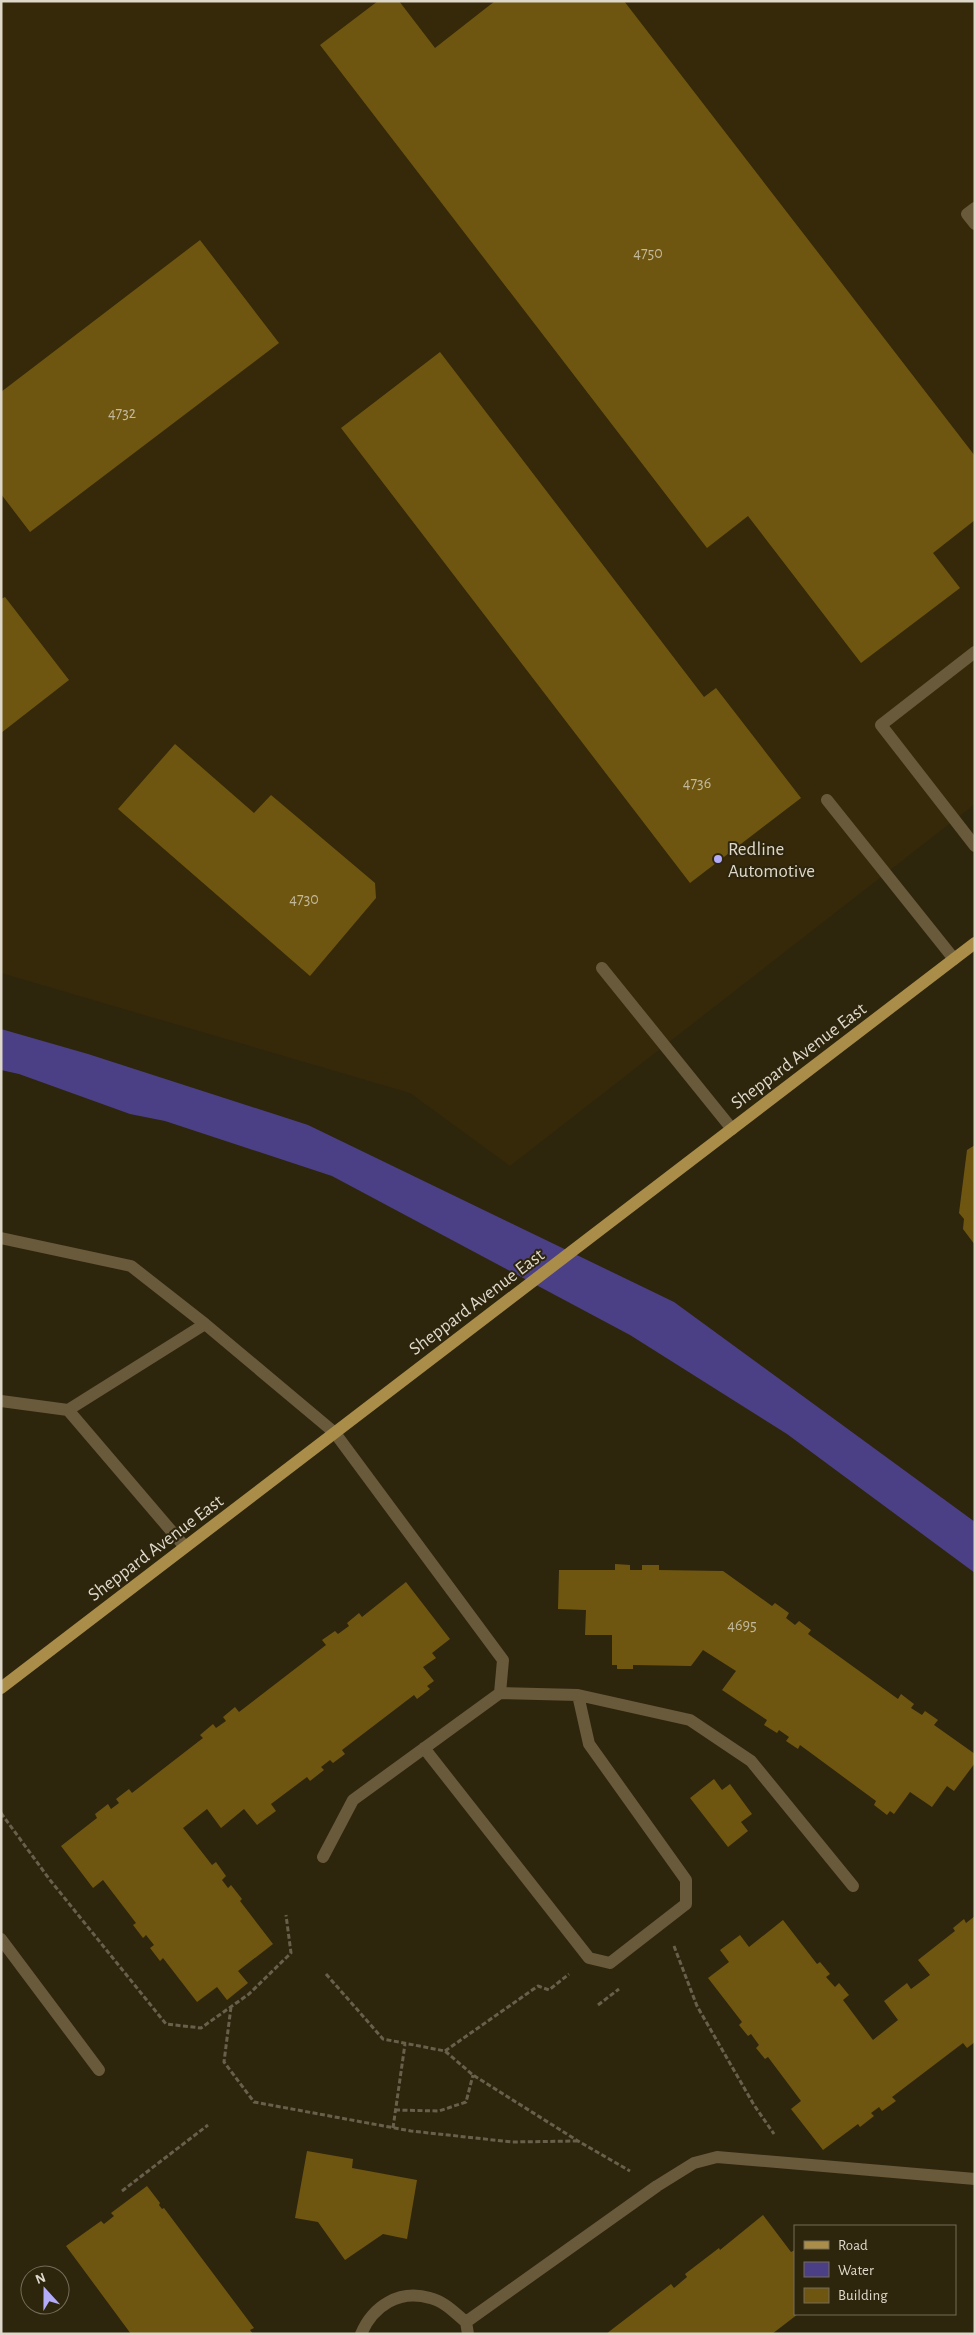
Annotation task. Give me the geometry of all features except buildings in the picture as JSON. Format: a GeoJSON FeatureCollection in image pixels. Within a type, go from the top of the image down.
{"type":"FeatureCollection","features":[{"type":"Feature","properties":{"kind":"main road","name":"Sheppard Avenue East"},"geometry":{"type":"LineString","coordinates":[[1,1688],[975,944]]}},
{"type":"Feature","properties":{"kind":"lane"},"geometry":{"type":"LineString","coordinates":[[975,208],[967,214],[975,224]]}},
{"type":"Feature","properties":{"kind":"lane"},"geometry":{"type":"LineString","coordinates":[[975,652],[880,725],[975,846]]}},
{"type":"Feature","properties":{"kind":"lane"},"geometry":{"type":"LineString","coordinates":[[827,800],[954,959]]}},
{"type":"Feature","properties":{"kind":"lane"},"geometry":{"type":"LineString","coordinates":[[602,968],[732,1129]]}},
{"type":"Feature","properties":{"kind":"lane"},"geometry":{"type":"LineString","coordinates":[[1,1238],[131,1266],[205,1324],[335,1433],[503,1660],[500,1693]]}},
{"type":"Feature","properties":{"kind":"lane"},"geometry":{"type":"LineString","coordinates":[[1,1401],[68,1410],[205,1324]]}},
{"type":"Feature","properties":{"kind":"lane"},"geometry":{"type":"LineString","coordinates":[[68,1410],[185,1547]]}},
{"type":"Feature","properties":{"kind":"lane"},"geometry":{"type":"LineString","coordinates":[[323,1857],[352,1800],[500,1693],[578,1695],[690,1720],[751,1762],[853,1886]]}},
{"type":"Feature","properties":{"kind":"lane"},"geometry":{"type":"LineString","coordinates":[[424,1748],[589,1958],[610,1964],[686,1904],[686,1880],[589,1744],[578,1695]]}},
{"type":"Feature","properties":{"kind":"lane"},"geometry":{"type":"LineString","coordinates":[[1,1939],[99,2070]]}},
{"type":"Feature","properties":{"kind":"lane"},"geometry":{"type":"LineString","coordinates":[[361,2334],[366,2322],[378,2307],[394,2298],[413,2295],[432,2298],[448,2307],[467,2328],[657,2186],[694,2163],[717,2157],[975,2180]]}},
{"type":"Feature","properties":{"kind":"path"},"geometry":{"type":"LineString","coordinates":[[1,1813],[50,1880],[166,2024],[201,2028],[249,1994],[290,1953],[286,1915]]}},
{"type":"Feature","properties":{"kind":"path"},"geometry":{"type":"LineString","coordinates":[[674,1946],[697,2006],[754,2105],[794,2164]]}},
{"type":"Feature","properties":{"kind":"path"},"geometry":{"type":"LineString","coordinates":[[445,2052],[538,1986],[549,1990],[589,1958]]}},
{"type":"Feature","properties":{"kind":"path"},"geometry":{"type":"LineString","coordinates":[[326,1974],[383,2040],[445,2052],[473,2075],[578,2141],[657,2186]]}},
{"type":"Feature","properties":{"kind":"path"},"geometry":{"type":"LineString","coordinates":[[231,2006],[224,2062],[254,2102],[393,2128],[512,2142],[578,2141]]}},
{"type":"Feature","properties":{"kind":"path"},"geometry":{"type":"LineString","coordinates":[[393,2128],[405,2044]]}},
{"type":"Feature","properties":{"kind":"path"},"geometry":{"type":"LineString","coordinates":[[395,2110],[439,2111],[466,2102],[473,2075]]}},
{"type":"Feature","properties":{"kind":"path"},"geometry":{"type":"LineString","coordinates":[[122,2191],[208,2125]]}},
{"type":"Feature","properties":{"kind":"shaded area"},"geometry":{"type":"Polygon","coordinates":[[[1,1],[975,1],[975,804],[510,1166],[410,1093],[1,973],[1,1]]]}},
{"type":"Feature","properties":{"kind":"water"},"geometry":{"type":"Polygon","coordinates":[[[1,1029],[88,1054],[308,1125],[674,1302],[975,1522],[975,1573],[787,1434],[630,1335],[332,1176],[165,1121],[130,1114],[19,1074],[1,1070],[1,1029]]]}},
{"type":"Feature","properties":{"kind":"place","name":"Redline Automotive"},"geometry":{"type":"Point","coordinates":[718,859]}}]}
